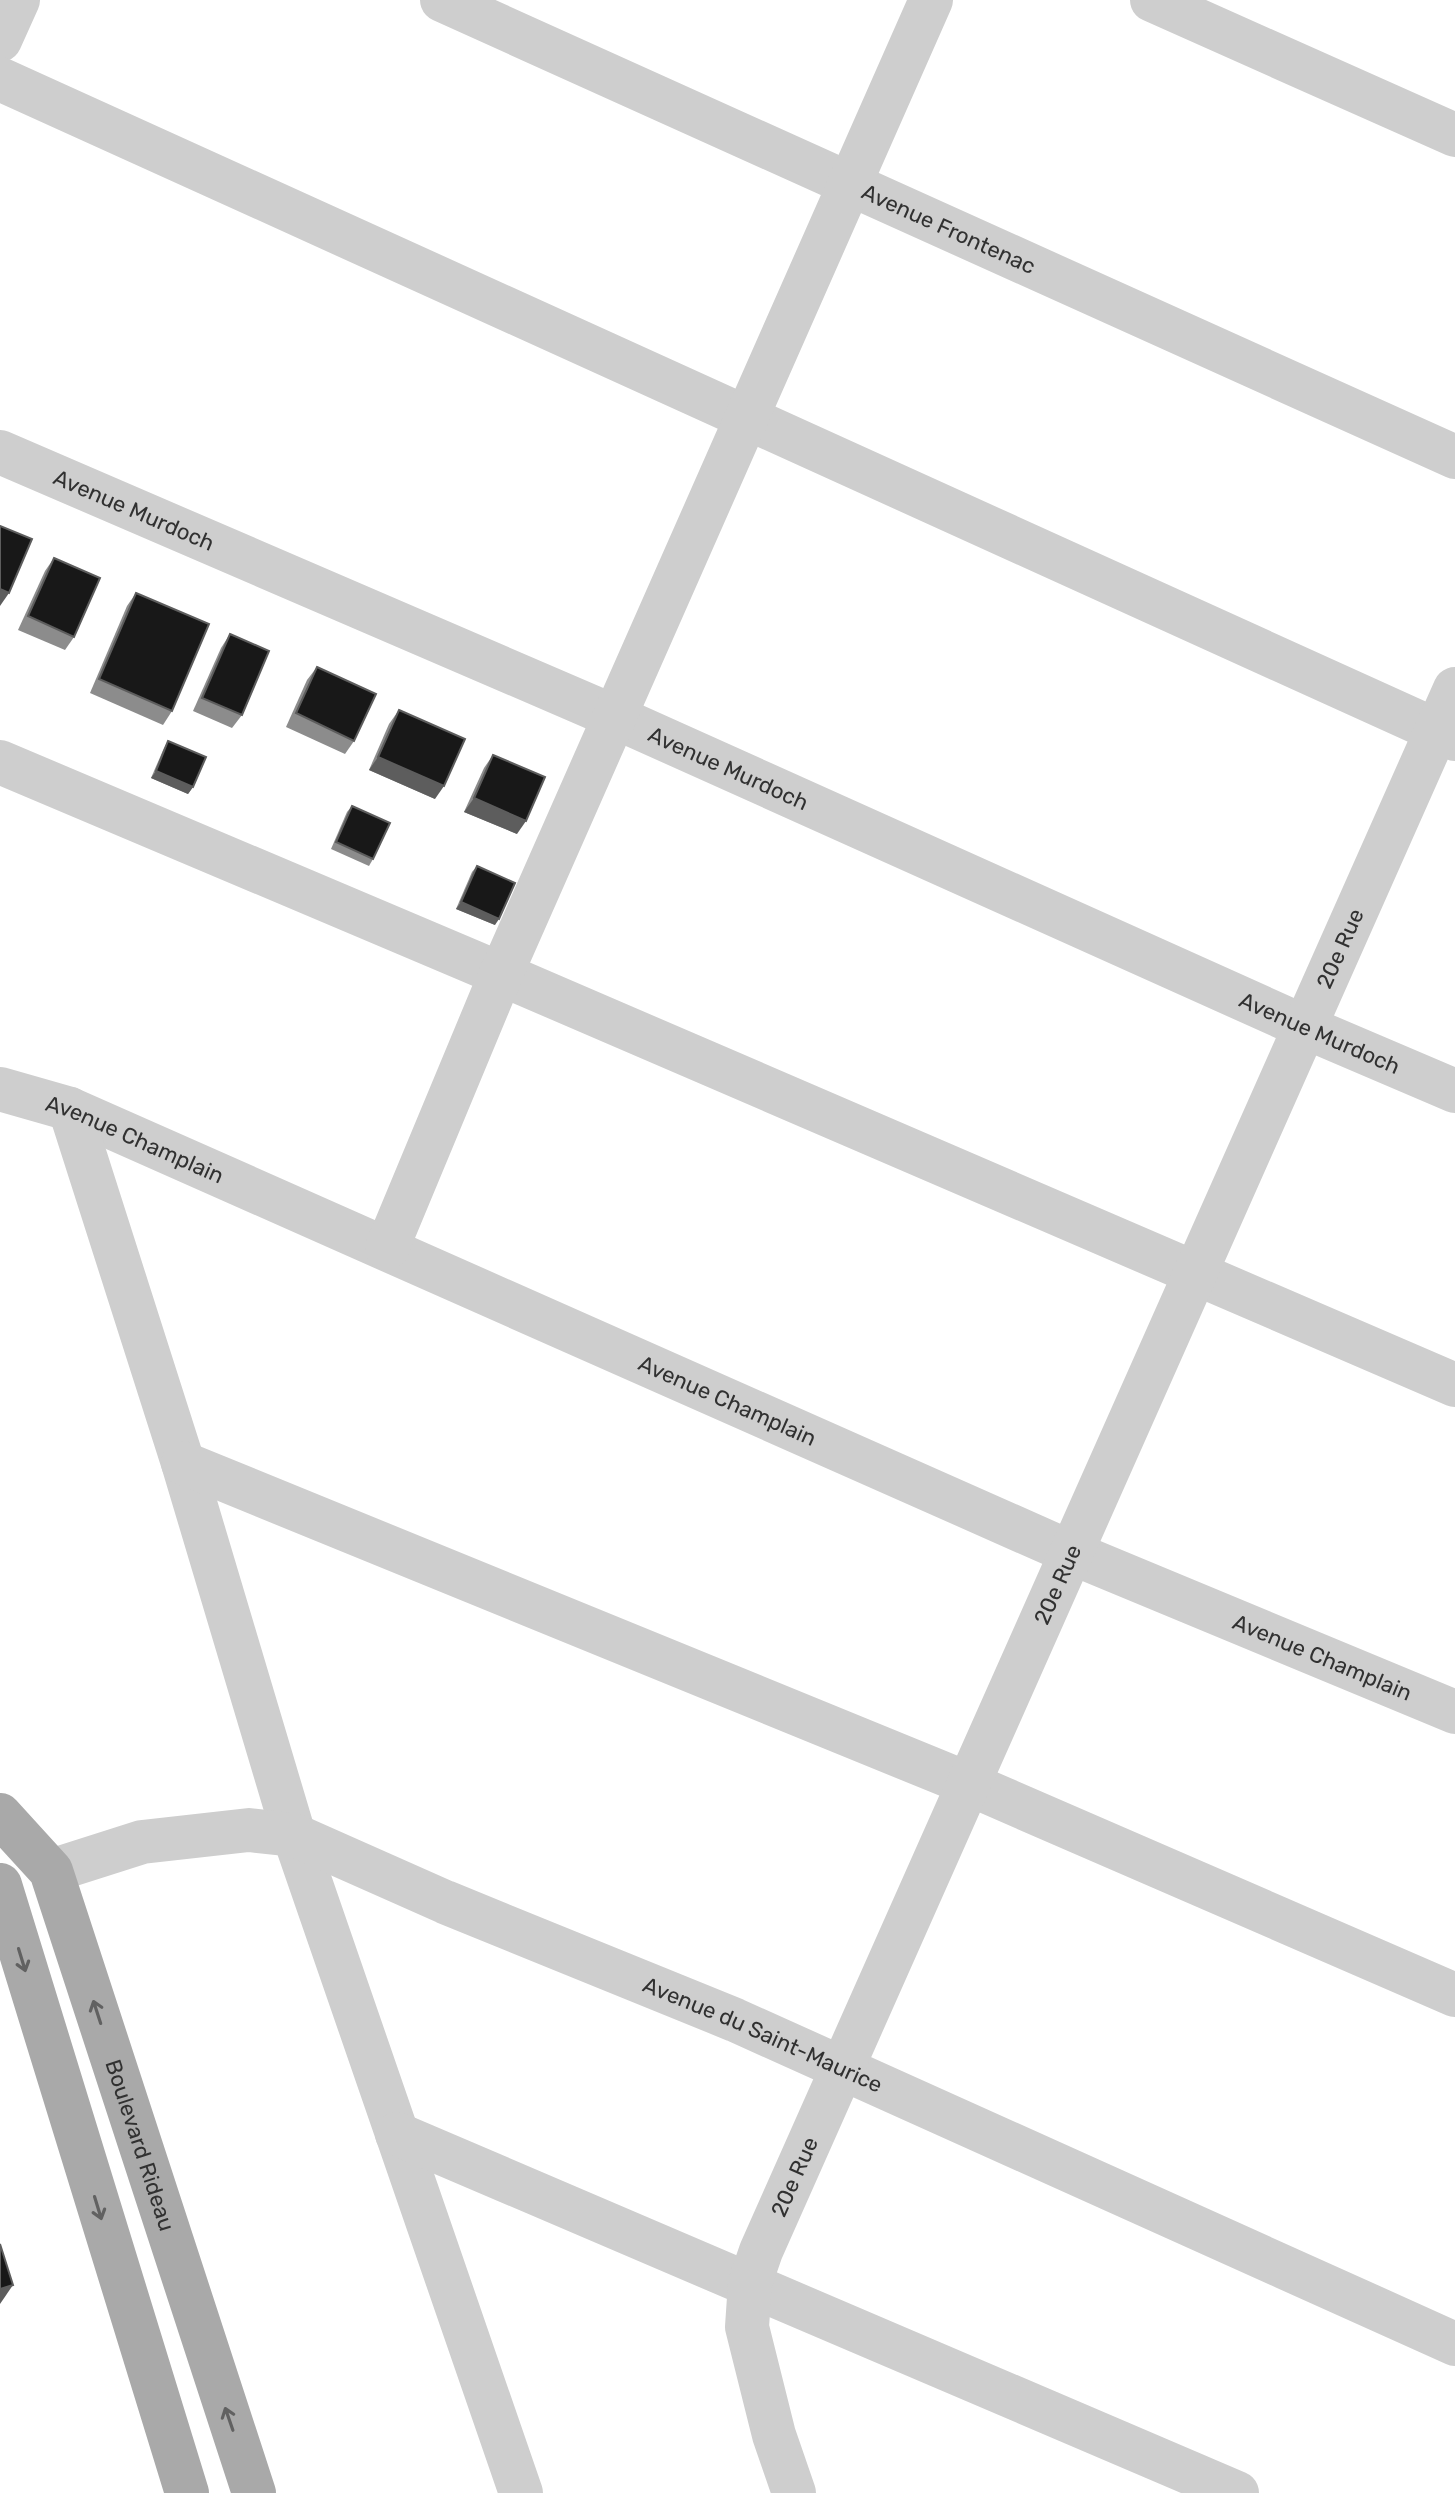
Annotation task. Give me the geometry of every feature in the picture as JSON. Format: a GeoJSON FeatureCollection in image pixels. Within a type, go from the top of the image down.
{"type":"FeatureCollection","features":[{"type":"Feature","properties":{"kind":"main road","name":"Boulevard Rideau"},"geometry":{"type":"LineString","coordinates":[[0,1815],[51,1871],[254,2493]]}},
{"type":"Feature","properties":{"kind":"main road"},"geometry":{"type":"LineString","coordinates":[[0,1885],[187,2493]]}},
{"type":"Feature","properties":{"kind":"street"},"geometry":{"type":"LineString","coordinates":[[0,40],[18,0]]}},
{"type":"Feature","properties":{"kind":"street","name":"Avenue Frontenac"},"geometry":{"type":"LineString","coordinates":[[442,0],[1455,457]]}},
{"type":"Feature","properties":{"kind":"street"},"geometry":{"type":"LineString","coordinates":[[387,1248],[501,974],[931,0]]}},
{"type":"Feature","properties":{"kind":"street"},"geometry":{"type":"LineString","coordinates":[[1152,0],[1455,135]]}},
{"type":"Feature","properties":{"kind":"street"},"geometry":{"type":"LineString","coordinates":[[0,79],[1446,735]]}},
{"type":"Feature","properties":{"kind":"street","name":"Avenue Murdoch"},"geometry":{"type":"LineString","coordinates":[[0,452],[615,717],[1305,1027],[1455,1091]]}},
{"type":"Feature","properties":{"kind":"street","name":"20e Rue"},"geometry":{"type":"LineString","coordinates":[[794,2493],[774,2435],[747,2327],[750,2283],[761,2251],[1305,1027],[1446,735],[1455,689]]}},
{"type":"Feature","properties":{"kind":"street"},"geometry":{"type":"LineString","coordinates":[[0,762],[1455,1385]]}},
{"type":"Feature","properties":{"kind":"street","name":"Avenue Champlain"},"geometry":{"type":"LineString","coordinates":[[0,1089],[70,1109],[1072,1553],[1455,1712]]}},
{"type":"Feature","properties":{"kind":"street"},"geometry":{"type":"LineString","coordinates":[[70,1109],[183,1463],[294,1835],[521,2493]]}},
{"type":"Feature","properties":{"kind":"street"},"geometry":{"type":"LineString","coordinates":[[183,1463],[969,1784],[1455,1995]]}},
{"type":"Feature","properties":{"kind":"street","name":"Avenue du Saint-Maurice"},"geometry":{"type":"LineString","coordinates":[[51,1871],[142,1842],[249,1830],[294,1835],[445,1902],[735,2020],[1455,2344]]}},
{"type":"Feature","properties":{"kind":"street"},"geometry":{"type":"LineString","coordinates":[[397,2134],[1237,2493]]}},
{"type":"Feature","properties":{"kind":"building"},"geometry":{"type":"Polygon","coordinates":[[[0,526],[32,539],[9,593],[0,589],[0,526]]]}},
{"type":"Feature","properties":{"kind":"building"},"geometry":{"type":"Polygon","coordinates":[[[54,558],[100,578],[74,637],[28,616],[54,558]]]}},
{"type":"Feature","properties":{"kind":"building"},"geometry":{"type":"Polygon","coordinates":[[[136,593],[209,624],[172,711],[99,679],[136,593]]]}},
{"type":"Feature","properties":{"kind":"building"},"geometry":{"type":"Polygon","coordinates":[[[230,634],[269,651],[242,715],[202,698],[230,634]]]}},
{"type":"Feature","properties":{"kind":"building"},"geometry":{"type":"Polygon","coordinates":[[[317,667],[376,694],[354,741],[296,713],[317,667]]]}},
{"type":"Feature","properties":{"kind":"building"},"geometry":{"type":"Polygon","coordinates":[[[399,710],[465,739],[444,786],[378,757],[399,710]]]}},
{"type":"Feature","properties":{"kind":"building"},"geometry":{"type":"Polygon","coordinates":[[[168,741],[206,757],[193,787],[156,771],[168,741]]]}},
{"type":"Feature","properties":{"kind":"building"},"geometry":{"type":"Polygon","coordinates":[[[493,755],[545,777],[526,821],[474,798],[493,755]]]}},
{"type":"Feature","properties":{"kind":"building"},"geometry":{"type":"Polygon","coordinates":[[[352,806],[390,823],[373,859],[336,842],[352,806]]]}},
{"type":"Feature","properties":{"kind":"building"},"geometry":{"type":"Polygon","coordinates":[[[477,866],[515,883],[499,919],[461,902],[477,866]]]}},
{"type":"Feature","properties":{"kind":"building"},"geometry":{"type":"Polygon","coordinates":[[[0,2244],[13,2285],[0,2289],[0,2244]]]}}]}
